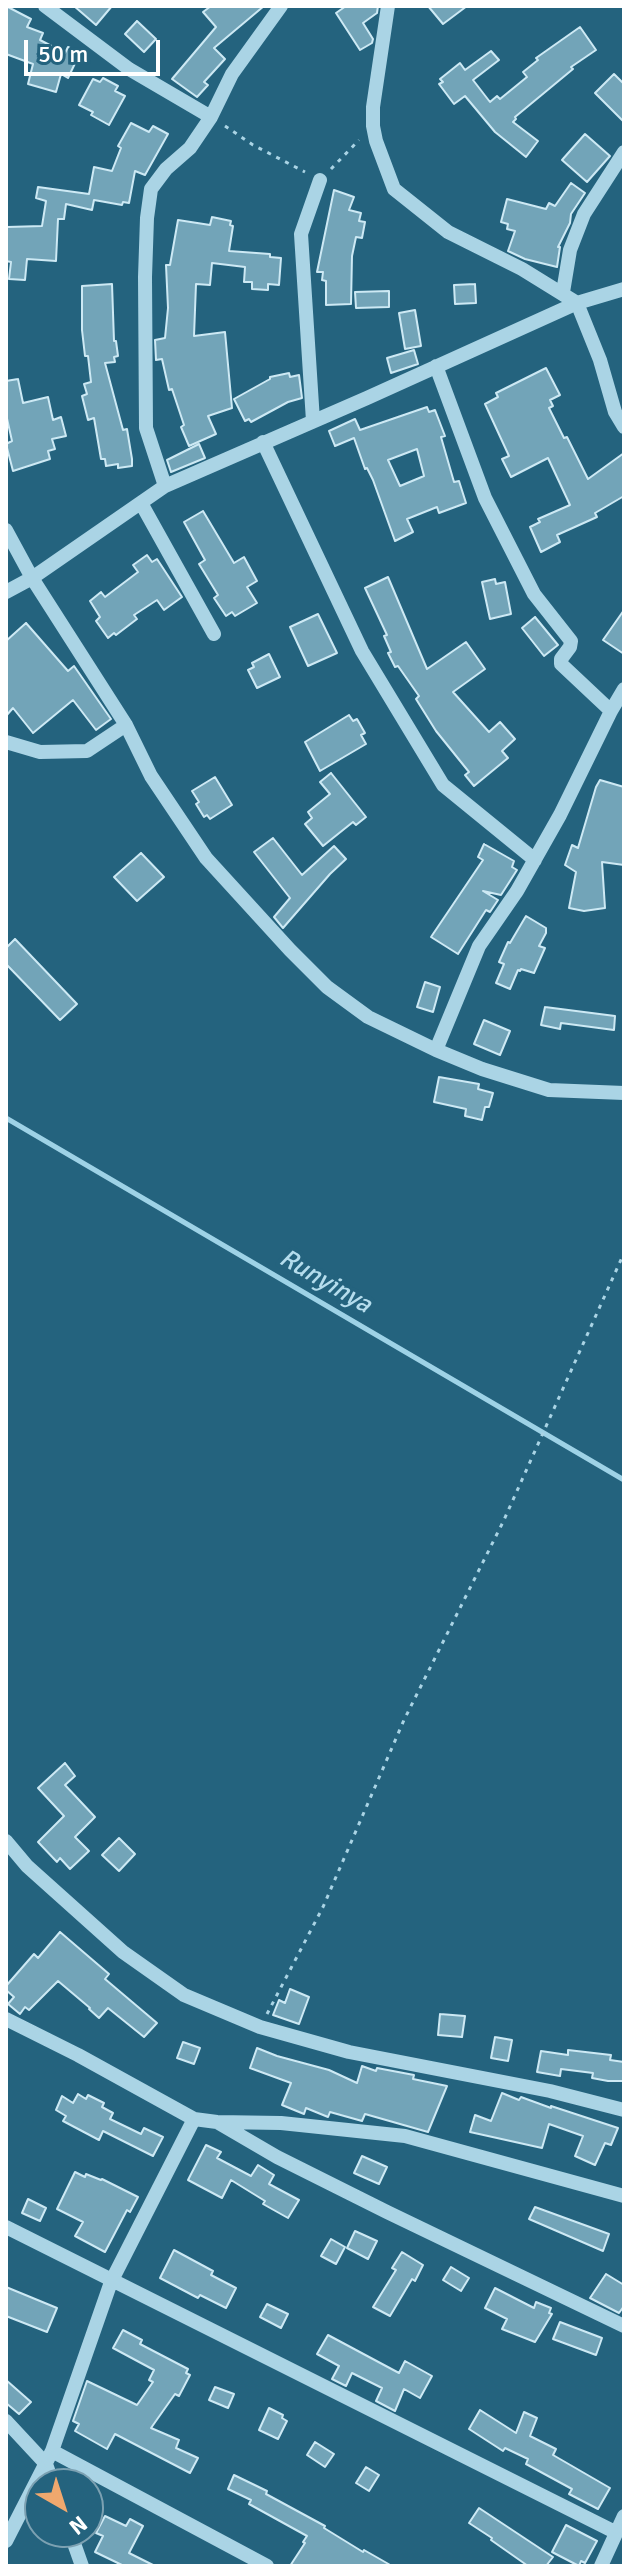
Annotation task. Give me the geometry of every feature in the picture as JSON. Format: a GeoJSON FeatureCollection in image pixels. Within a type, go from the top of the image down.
{"type":"FeatureCollection","features":[{"type":"Feature","properties":{"kind":"street"},"geometry":{"type":"LineString","coordinates":[[45,6],[129,69],[211,117]]}},
{"type":"Feature","properties":{"kind":"street"},"geometry":{"type":"LineString","coordinates":[[165,486],[146,428],[145,293],[151,189],[166,169],[190,148],[211,117],[232,74],[281,6]]}},
{"type":"Feature","properties":{"kind":"street"},"geometry":{"type":"LineString","coordinates":[[388,6],[373,126],[394,189],[448,232],[563,292],[577,303],[600,360],[615,412],[624,427]]}},
{"type":"Feature","properties":{"kind":"street"},"geometry":{"type":"LineString","coordinates":[[563,292],[570,250],[584,214],[624,152]]}},
{"type":"Feature","properties":{"kind":"street"},"geometry":{"type":"LineString","coordinates":[[313,421],[301,234],[320,180]]}},
{"type":"Feature","properties":{"kind":"street"},"geometry":{"type":"LineString","coordinates":[[6,592],[32,578],[165,486],[577,303],[624,289]]}},
{"type":"Feature","properties":{"kind":"street"},"geometry":{"type":"LineString","coordinates":[[436,366],[485,498],[534,594],[571,641],[561,664],[611,711]]}},
{"type":"Feature","properties":{"kind":"street"},"geometry":{"type":"LineString","coordinates":[[263,442],[362,651],[443,785],[535,860]]}},
{"type":"Feature","properties":{"kind":"street"},"geometry":{"type":"LineString","coordinates":[[141,503],[214,634]]}},
{"type":"Feature","properties":{"kind":"street"},"geometry":{"type":"LineString","coordinates":[[6,530],[32,578],[126,725],[151,776],[206,858],[327,987],[368,1017],[482,1069],[549,1090],[624,1093]]}},
{"type":"Feature","properties":{"kind":"street"},"geometry":{"type":"LineString","coordinates":[[436,1050],[479,946],[535,860],[624,689]]}},
{"type":"Feature","properties":{"kind":"street"},"geometry":{"type":"LineString","coordinates":[[6,742],[40,752],[87,751],[126,725]]}},
{"type":"Feature","properties":{"kind":"street"},"geometry":{"type":"LineString","coordinates":[[6,1841],[27,1866],[123,1952],[184,1995],[260,2027],[349,2052],[550,2091],[624,2110]]}},
{"type":"Feature","properties":{"kind":"street"},"geometry":{"type":"LineString","coordinates":[[6,2019],[194,2119],[281,2123],[405,2136],[624,2196]]}},
{"type":"Feature","properties":{"kind":"street"},"geometry":{"type":"LineString","coordinates":[[6,2541],[49,2458],[111,2282],[194,2119]]}},
{"type":"Feature","properties":{"kind":"street"},"geometry":{"type":"LineString","coordinates":[[217,2122],[277,2157],[624,2326]]}},
{"type":"Feature","properties":{"kind":"street"},"geometry":{"type":"LineString","coordinates":[[6,2227],[615,2532]]}},
{"type":"Feature","properties":{"kind":"street"},"geometry":{"type":"LineString","coordinates":[[6,2421],[49,2458],[267,2566]]}},
{"type":"Feature","properties":{"kind":"street"},"geometry":{"type":"LineString","coordinates":[[49,2458],[51,2468]]}},
{"type":"Feature","properties":{"kind":"street"},"geometry":{"type":"LineString","coordinates":[[601,2566],[624,2516]]}},
{"type":"Feature","properties":{"kind":"path"},"geometry":{"type":"LineString","coordinates":[[211,117],[253,145],[320,180],[373,126]]}},
{"type":"Feature","properties":{"kind":"path"},"geometry":{"type":"LineString","coordinates":[[260,2027],[323,1907],[404,1720],[503,1522],[624,1253]]}},
{"type":"Feature","properties":{"kind":"building"},"geometry":{"type":"Polygon","coordinates":[[[6,6],[31,19],[27,27],[43,33],[40,40],[65,53],[68,47],[80,53],[68,78],[61,74],[56,92],[28,84],[33,64],[6,54],[6,6]]]}},
{"type":"Feature","properties":{"kind":"building"},"geometry":{"type":"Polygon","coordinates":[[[74,6],[112,6],[96,25],[74,6]]]}},
{"type":"Feature","properties":{"kind":"building"},"geometry":{"type":"Polygon","coordinates":[[[211,6],[264,6],[214,48],[225,59],[204,82],[208,85],[197,97],[172,79],[216,27],[203,12],[211,6]]]}},
{"type":"Feature","properties":{"kind":"building"},"geometry":{"type":"Polygon","coordinates":[[[346,6],[378,6],[377,13],[363,23],[373,39],[372,43],[360,50],[336,13],[346,6]]]}},
{"type":"Feature","properties":{"kind":"building"},"geometry":{"type":"Polygon","coordinates":[[[428,6],[467,6],[443,24],[428,6]]]}},
{"type":"Feature","properties":{"kind":"building"},"geometry":{"type":"Polygon","coordinates":[[[137,21],[156,39],[144,52],[125,34],[137,21]]]}},
{"type":"Feature","properties":{"kind":"building"},"geometry":{"type":"Polygon","coordinates":[[[580,27],[596,50],[571,67],[573,69],[515,117],[513,122],[538,141],[526,157],[495,132],[465,96],[454,104],[439,84],[443,82],[440,79],[460,63],[465,70],[491,51],[499,60],[473,80],[490,102],[497,96],[500,99],[527,77],[523,72],[538,60],[536,58],[580,27]]]}},
{"type":"Feature","properties":{"kind":"building"},"geometry":{"type":"Polygon","coordinates":[[[614,74],[624,84],[624,122],[595,93],[614,74]]]}},
{"type":"Feature","properties":{"kind":"building"},"geometry":{"type":"Polygon","coordinates":[[[103,78],[118,86],[115,91],[125,96],[109,125],[79,105],[93,79],[100,82],[103,78]]]}},
{"type":"Feature","properties":{"kind":"building"},"geometry":{"type":"Polygon","coordinates":[[[131,123],[149,132],[153,126],[168,134],[145,175],[135,171],[129,203],[123,202],[122,205],[94,200],[92,210],[66,204],[64,219],[58,219],[56,261],[27,259],[25,280],[9,279],[11,262],[6,261],[7,227],[42,226],[46,201],[36,198],[38,187],[89,194],[94,167],[112,171],[121,148],[118,146],[131,123]]]}},
{"type":"Feature","properties":{"kind":"building"},"geometry":{"type":"Polygon","coordinates":[[[585,134],[610,156],[587,182],[562,160],[585,134]]]}},
{"type":"Feature","properties":{"kind":"building"},"geometry":{"type":"Polygon","coordinates":[[[571,183],[585,193],[571,214],[558,247],[557,267],[508,251],[515,231],[507,229],[508,224],[501,222],[507,199],[546,209],[549,203],[555,206],[571,183]]]}},
{"type":"Feature","properties":{"kind":"building"},"geometry":{"type":"Polygon","coordinates":[[[334,190],[354,197],[349,210],[361,213],[359,221],[365,222],[362,238],[356,237],[352,256],[351,304],[326,305],[326,281],[322,280],[323,272],[317,272],[334,190]]]}},
{"type":"Feature","properties":{"kind":"building"},"geometry":{"type":"Polygon","coordinates":[[[212,217],[231,221],[229,251],[270,254],[270,257],[281,258],[279,285],[268,284],[268,290],[252,289],[252,282],[244,282],[245,267],[212,263],[210,285],[196,284],[194,336],[225,332],[232,408],[208,416],[216,434],[189,446],[172,389],[169,390],[162,359],[156,360],[155,340],[165,338],[168,308],[166,265],[170,265],[178,220],[210,225],[212,217]]]}},
{"type":"Feature","properties":{"kind":"building"},"geometry":{"type":"Polygon","coordinates":[[[112,284],[114,341],[118,356],[114,357],[115,362],[105,363],[123,430],[127,429],[132,459],[132,466],[118,468],[118,464],[106,466],[105,459],[101,459],[94,418],[88,420],[82,396],[87,394],[84,384],[91,382],[82,330],[82,286],[112,284]]]}},
{"type":"Feature","properties":{"kind":"building"},"geometry":{"type":"Polygon","coordinates":[[[475,284],[476,303],[455,304],[454,285],[475,284]]]}},
{"type":"Feature","properties":{"kind":"building"},"geometry":{"type":"Polygon","coordinates":[[[389,291],[389,307],[356,308],[355,292],[389,291]]]}},
{"type":"Feature","properties":{"kind":"building"},"geometry":{"type":"Polygon","coordinates":[[[415,310],[421,346],[405,349],[399,313],[415,310]]]}},
{"type":"Feature","properties":{"kind":"building"},"geometry":{"type":"Polygon","coordinates":[[[414,350],[418,364],[391,373],[387,358],[414,350]]]}},
{"type":"Feature","properties":{"kind":"building"},"geometry":{"type":"Polygon","coordinates":[[[546,368],[560,395],[550,400],[553,406],[549,408],[588,479],[624,453],[624,496],[595,513],[597,517],[557,535],[560,542],[541,552],[530,527],[540,522],[538,519],[570,505],[548,458],[511,477],[502,459],[509,456],[485,404],[498,397],[496,393],[546,368]]]}},
{"type":"Feature","properties":{"kind":"building"},"geometry":{"type":"Polygon","coordinates":[[[289,373],[290,377],[299,375],[302,398],[251,422],[249,419],[245,421],[234,399],[270,377],[289,373]]]}},
{"type":"Feature","properties":{"kind":"building"},"geometry":{"type":"Polygon","coordinates":[[[18,379],[23,403],[48,397],[53,420],[61,417],[66,436],[52,439],[55,449],[48,451],[50,459],[13,471],[6,444],[12,441],[6,414],[6,381],[18,379]]]}},
{"type":"Feature","properties":{"kind":"building"},"geometry":{"type":"Polygon","coordinates":[[[427,407],[429,412],[435,410],[445,436],[441,437],[454,482],[459,481],[466,503],[439,513],[437,507],[407,519],[413,532],[395,541],[354,438],[335,446],[329,431],[355,419],[360,430],[427,407]],[[417,449],[388,460],[400,486],[424,476],[417,449]]]}},
{"type":"Feature","properties":{"kind":"building"},"geometry":{"type":"Polygon","coordinates":[[[199,444],[205,458],[171,472],[167,460],[199,444]]]}},
{"type":"Feature","properties":{"kind":"building"},"geometry":{"type":"Polygon","coordinates":[[[203,511],[234,563],[244,557],[257,581],[247,587],[257,603],[235,616],[232,612],[226,616],[214,598],[218,595],[199,564],[205,560],[184,522],[203,511]]]}},
{"type":"Feature","properties":{"kind":"building"},"geometry":{"type":"Polygon","coordinates":[[[147,555],[152,562],[157,559],[182,597],[164,610],[157,600],[134,615],[137,619],[108,638],[96,621],[100,617],[90,601],[101,592],[105,597],[138,572],[133,565],[147,555]]]}},
{"type":"Feature","properties":{"kind":"building"},"geometry":{"type":"Polygon","coordinates":[[[388,577],[427,669],[466,642],[485,669],[453,692],[489,732],[500,722],[515,739],[502,751],[508,758],[474,786],[465,775],[469,772],[436,731],[416,699],[419,696],[398,666],[395,667],[388,653],[391,652],[384,636],[387,635],[365,588],[388,577]]]}},
{"type":"Feature","properties":{"kind":"building"},"geometry":{"type":"Polygon","coordinates":[[[495,579],[496,584],[505,582],[511,614],[490,619],[482,582],[495,579]]]}},
{"type":"Feature","properties":{"kind":"building"},"geometry":{"type":"Polygon","coordinates":[[[624,610],[624,654],[603,640],[624,610]]]}},
{"type":"Feature","properties":{"kind":"building"},"geometry":{"type":"Polygon","coordinates":[[[318,614],[337,653],[308,666],[290,627],[318,614]]]}},
{"type":"Feature","properties":{"kind":"building"},"geometry":{"type":"Polygon","coordinates":[[[535,617],[558,645],[544,656],[522,628],[535,617]]]}},
{"type":"Feature","properties":{"kind":"building"},"geometry":{"type":"Polygon","coordinates":[[[26,623],[68,671],[74,666],[111,719],[96,730],[73,700],[33,733],[13,708],[6,716],[6,641],[26,623]]]}},
{"type":"Feature","properties":{"kind":"building"},"geometry":{"type":"Polygon","coordinates":[[[269,654],[280,677],[257,688],[248,670],[254,667],[252,663],[269,654]]]}},
{"type":"Feature","properties":{"kind":"building"},"geometry":{"type":"Polygon","coordinates":[[[349,715],[353,721],[357,719],[365,733],[361,735],[366,744],[320,771],[305,742],[349,715]]]}},
{"type":"Feature","properties":{"kind":"building"},"geometry":{"type":"Polygon","coordinates":[[[331,773],[366,817],[356,825],[353,822],[323,846],[305,824],[312,818],[308,812],[330,794],[320,782],[331,773]]]}},
{"type":"Feature","properties":{"kind":"building"},"geometry":{"type":"Polygon","coordinates":[[[215,777],[232,805],[210,819],[207,815],[204,817],[192,791],[215,777]]]}},
{"type":"Feature","properties":{"kind":"building"},"geometry":{"type":"Polygon","coordinates":[[[600,780],[624,787],[624,865],[602,862],[605,908],[584,911],[569,908],[576,872],[565,865],[572,845],[578,848],[600,780]]]}},
{"type":"Feature","properties":{"kind":"building"},"geometry":{"type":"Polygon","coordinates":[[[273,838],[302,875],[334,846],[346,859],[283,928],[274,917],[290,898],[254,852],[273,838]]]}},
{"type":"Feature","properties":{"kind":"building"},"geometry":{"type":"Polygon","coordinates":[[[484,844],[514,861],[512,867],[517,870],[501,895],[483,891],[498,900],[490,912],[486,910],[458,954],[431,937],[483,860],[478,857],[484,844]]]}},
{"type":"Feature","properties":{"kind":"building"},"geometry":{"type":"Polygon","coordinates":[[[141,853],[164,877],[137,901],[114,877],[141,853]]]}},
{"type":"Feature","properties":{"kind":"building"},"geometry":{"type":"Polygon","coordinates":[[[526,916],[546,928],[539,946],[545,948],[534,973],[518,970],[510,989],[496,983],[504,964],[499,962],[526,916]]]}},
{"type":"Feature","properties":{"kind":"building"},"geometry":{"type":"Polygon","coordinates":[[[15,939],[77,1004],[60,1020],[6,964],[6,948],[15,939]]]}},
{"type":"Feature","properties":{"kind":"building"},"geometry":{"type":"Polygon","coordinates":[[[425,982],[440,987],[433,1012],[417,1007],[425,982]]]}},
{"type":"Feature","properties":{"kind":"building"},"geometry":{"type":"Polygon","coordinates":[[[545,1007],[615,1016],[614,1030],[561,1023],[560,1029],[541,1025],[545,1007]]]}},
{"type":"Feature","properties":{"kind":"building"},"geometry":{"type":"Polygon","coordinates":[[[484,1020],[510,1031],[500,1055],[474,1044],[484,1020]]]}},
{"type":"Feature","properties":{"kind":"building"},"geometry":{"type":"Polygon","coordinates":[[[439,1077],[479,1084],[478,1089],[493,1093],[482,1120],[465,1116],[466,1109],[434,1102],[439,1077]]]}},
{"type":"Feature","properties":{"kind":"building"},"geometry":{"type":"Polygon","coordinates":[[[65,1763],[75,1776],[65,1785],[95,1817],[75,1837],[89,1851],[70,1869],[60,1858],[57,1862],[38,1842],[64,1816],[38,1788],[65,1763]]]}},
{"type":"Feature","properties":{"kind":"building"},"geometry":{"type":"Polygon","coordinates":[[[119,1838],[135,1854],[119,1871],[102,1855],[119,1838]]]}},
{"type":"Feature","properties":{"kind":"building"},"geometry":{"type":"Polygon","coordinates":[[[60,1932],[109,1974],[105,1979],[157,2023],[144,2037],[108,2008],[99,2018],[58,1981],[29,2010],[25,2007],[20,2014],[8,2004],[14,1997],[6,1986],[34,1954],[38,1958],[60,1932]]]}},
{"type":"Feature","properties":{"kind":"building"},"geometry":{"type":"Polygon","coordinates":[[[290,1989],[309,1997],[299,2024],[273,2015],[279,2000],[285,2003],[290,1989]]]}},
{"type":"Feature","properties":{"kind":"building"},"geometry":{"type":"Polygon","coordinates":[[[440,2014],[465,2016],[462,2037],[438,2035],[440,2014]]]}},
{"type":"Feature","properties":{"kind":"building"},"geometry":{"type":"Polygon","coordinates":[[[495,2037],[512,2040],[508,2061],[491,2058],[495,2037]]]}},
{"type":"Feature","properties":{"kind":"building"},"geometry":{"type":"Polygon","coordinates":[[[183,2042],[200,2048],[194,2064],[177,2058],[183,2042]]]}},
{"type":"Feature","properties":{"kind":"building"},"geometry":{"type":"Polygon","coordinates":[[[257,2048],[329,2070],[357,2083],[362,2066],[376,2071],[377,2068],[414,2075],[413,2079],[447,2086],[428,2132],[365,2114],[362,2121],[330,2112],[328,2117],[306,2108],[304,2114],[282,2105],[291,2083],[250,2068],[257,2048]]]}},
{"type":"Feature","properties":{"kind":"building"},"geometry":{"type":"Polygon","coordinates":[[[568,2050],[611,2055],[610,2060],[624,2062],[624,2081],[592,2078],[593,2073],[561,2069],[560,2076],[537,2072],[541,2051],[568,2055],[568,2050]]]}},
{"type":"Feature","properties":{"kind":"building"},"geometry":{"type":"Polygon","coordinates":[[[502,2093],[618,2128],[611,2145],[605,2143],[595,2165],[575,2156],[583,2136],[549,2124],[542,2148],[470,2132],[475,2115],[491,2121],[502,2093]]]}},
{"type":"Feature","properties":{"kind":"building"},"geometry":{"type":"Polygon","coordinates":[[[78,2094],[104,2103],[102,2107],[113,2113],[110,2119],[141,2134],[144,2128],[163,2137],[153,2156],[103,2131],[99,2140],[63,2121],[66,2116],[56,2110],[62,2096],[73,2103],[78,2094]]]}},
{"type":"Feature","properties":{"kind":"building"},"geometry":{"type":"Polygon","coordinates":[[[206,2145],[221,2152],[217,2158],[251,2176],[258,2165],[274,2175],[269,2184],[299,2200],[288,2218],[231,2180],[222,2198],[188,2180],[206,2145]]]}},
{"type":"Feature","properties":{"kind":"building"},"geometry":{"type":"Polygon","coordinates":[[[362,2156],[387,2167],[379,2184],[354,2173],[362,2156]]]}},
{"type":"Feature","properties":{"kind":"building"},"geometry":{"type":"Polygon","coordinates":[[[75,2172],[102,2179],[138,2197],[130,2212],[127,2210],[105,2252],[75,2236],[83,2222],[57,2209],[75,2172]]]}},
{"type":"Feature","properties":{"kind":"building"},"geometry":{"type":"Polygon","coordinates":[[[28,2199],[46,2208],[40,2221],[22,2213],[28,2199]]]}},
{"type":"Feature","properties":{"kind":"building"},"geometry":{"type":"Polygon","coordinates":[[[535,2207],[609,2234],[603,2251],[529,2219],[535,2207]]]}},
{"type":"Feature","properties":{"kind":"building"},"geometry":{"type":"Polygon","coordinates":[[[355,2231],[377,2241],[368,2259],[347,2248],[355,2231]]]}},
{"type":"Feature","properties":{"kind":"building"},"geometry":{"type":"Polygon","coordinates":[[[331,2239],[345,2247],[336,2264],[321,2256],[331,2239]]]}},
{"type":"Feature","properties":{"kind":"building"},"geometry":{"type":"Polygon","coordinates":[[[174,2250],[213,2271],[211,2275],[236,2288],[226,2308],[200,2295],[198,2298],[160,2278],[174,2250]]]}},
{"type":"Feature","properties":{"kind":"building"},"geometry":{"type":"Polygon","coordinates":[[[402,2252],[423,2265],[390,2316],[373,2307],[396,2270],[392,2268],[402,2252]]]}},
{"type":"Feature","properties":{"kind":"building"},"geometry":{"type":"Polygon","coordinates":[[[451,2267],[469,2278],[461,2291],[443,2280],[451,2267]]]}},
{"type":"Feature","properties":{"kind":"building"},"geometry":{"type":"Polygon","coordinates":[[[606,2274],[624,2285],[624,2306],[619,2313],[590,2298],[606,2274]]]}},
{"type":"Feature","properties":{"kind":"building"},"geometry":{"type":"Polygon","coordinates":[[[6,2287],[57,2308],[47,2332],[6,2316],[6,2287]]]}},
{"type":"Feature","properties":{"kind":"building"},"geometry":{"type":"Polygon","coordinates":[[[495,2288],[534,2308],[536,2302],[551,2308],[549,2313],[552,2314],[535,2342],[502,2329],[507,2319],[485,2308],[495,2288]]]}},
{"type":"Feature","properties":{"kind":"building"},"geometry":{"type":"Polygon","coordinates":[[[267,2304],[288,2314],[281,2328],[260,2317],[267,2304]]]}},
{"type":"Feature","properties":{"kind":"building"},"geometry":{"type":"Polygon","coordinates":[[[560,2322],[602,2338],[596,2355],[553,2339],[560,2322]]]}},
{"type":"Feature","properties":{"kind":"building"},"geometry":{"type":"Polygon","coordinates":[[[123,2330],[142,2340],[140,2344],[188,2369],[186,2373],[190,2375],[179,2396],[175,2394],[151,2428],[179,2440],[176,2448],[198,2458],[190,2473],[115,2434],[107,2449],[75,2431],[79,2424],[73,2421],[87,2381],[137,2405],[153,2382],[149,2380],[154,2370],[113,2348],[123,2330]]]}},
{"type":"Feature","properties":{"kind":"building"},"geometry":{"type":"Polygon","coordinates":[[[328,2335],[399,2373],[405,2361],[432,2376],[420,2398],[404,2389],[395,2411],[376,2401],[382,2388],[352,2373],[346,2386],[332,2379],[339,2366],[317,2354],[328,2335]]]}},
{"type":"Feature","properties":{"kind":"building"},"geometry":{"type":"Polygon","coordinates":[[[6,2380],[31,2402],[19,2414],[6,2403],[6,2380]]]}},
{"type":"Feature","properties":{"kind":"building"},"geometry":{"type":"Polygon","coordinates":[[[215,2387],[234,2394],[228,2408],[209,2400],[215,2387]]]}},
{"type":"Feature","properties":{"kind":"building"},"geometry":{"type":"Polygon","coordinates":[[[269,2408],[283,2415],[282,2418],[287,2421],[278,2439],[259,2430],[269,2408]]]}},
{"type":"Feature","properties":{"kind":"building"},"geometry":{"type":"Polygon","coordinates":[[[480,2410],[516,2433],[524,2412],[537,2418],[530,2436],[556,2449],[553,2455],[610,2488],[598,2509],[569,2494],[572,2489],[526,2464],[528,2459],[505,2448],[503,2451],[469,2429],[480,2410]]]}},
{"type":"Feature","properties":{"kind":"building"},"geometry":{"type":"Polygon","coordinates":[[[315,2442],[334,2454],[325,2467],[307,2455],[315,2442]]]}},
{"type":"Feature","properties":{"kind":"building"},"geometry":{"type":"Polygon","coordinates":[[[366,2467],[379,2475],[369,2491],[356,2483],[366,2467]]]}},
{"type":"Feature","properties":{"kind":"building"},"geometry":{"type":"Polygon","coordinates":[[[234,2475],[267,2491],[266,2494],[392,2566],[290,2566],[307,2536],[228,2489],[234,2475]]]}},
{"type":"Feature","properties":{"kind":"building"},"geometry":{"type":"Polygon","coordinates":[[[479,2508],[553,2557],[546,2566],[528,2566],[469,2523],[479,2508]]]}},
{"type":"Feature","properties":{"kind":"building"},"geometry":{"type":"Polygon","coordinates":[[[104,2518],[126,2526],[130,2519],[143,2526],[129,2553],[155,2566],[124,2566],[95,2552],[97,2548],[104,2548],[104,2518]]]}},
{"type":"Feature","properties":{"kind":"building"},"geometry":{"type":"Polygon","coordinates":[[[566,2525],[597,2541],[585,2563],[581,2561],[579,2566],[552,2552],[566,2525]]]}},
{"type":"Feature","properties":{"kind":"waterway","name":"Runyinya"},"geometry":{"type":"LineString","coordinates":[[6,1118],[624,1480]]}}]}
